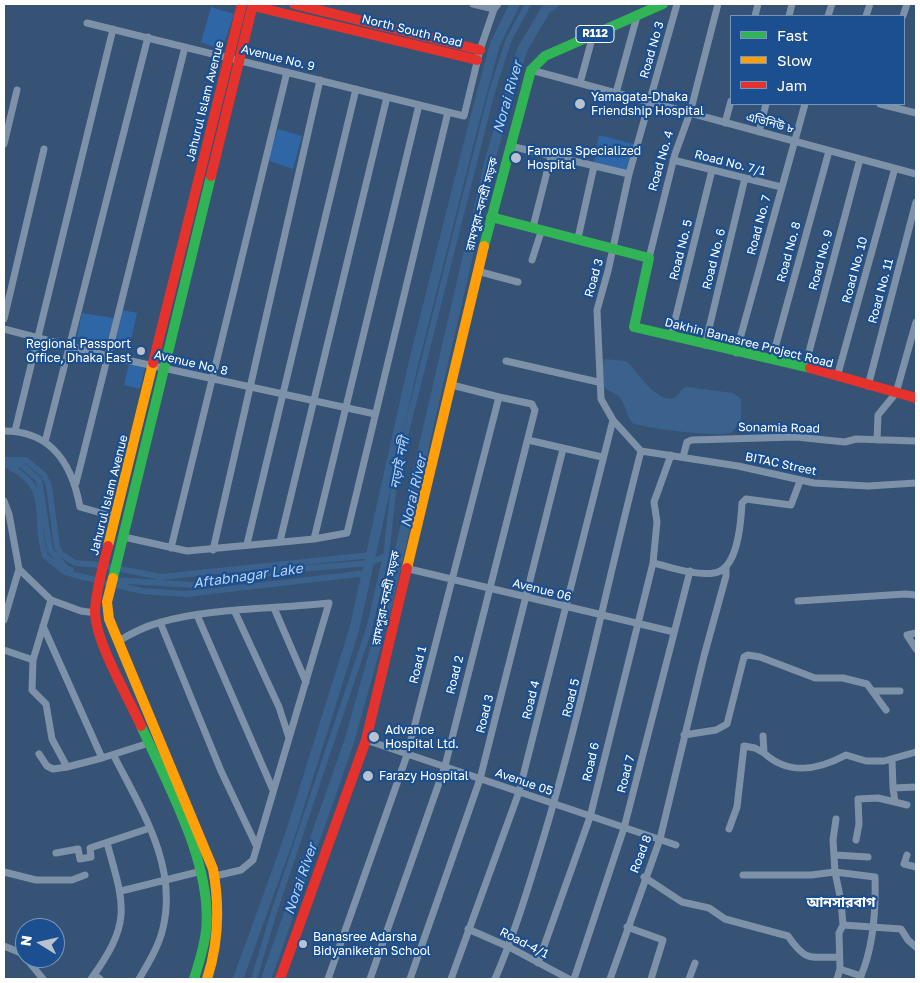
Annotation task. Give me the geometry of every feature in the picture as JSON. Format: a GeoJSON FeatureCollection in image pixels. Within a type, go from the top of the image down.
{"type":"FeatureCollection","features":[{"type":"Feature","properties":{"kind":"street","name":"Jahurul Islam Avenue"},"geometry":{"type":"LineString","coordinates":[[194,979],[203,951],[206,924],[202,871],[149,743],[102,641],[96,625],[96,613],[105,587],[112,556],[115,517],[154,366],[242,4]]}},
{"type":"Feature","properties":{"kind":"street","name":"North South Road"},"geometry":{"type":"LineString","coordinates":[[294,4],[479,55]]}},
{"type":"Feature","properties":{"kind":"street"},"geometry":{"type":"LineString","coordinates":[[474,4],[496,6],[479,55]]}},
{"type":"Feature","properties":{"kind":"street","name":"R112"},"geometry":{"type":"LineString","coordinates":[[531,70],[546,56],[663,4]]}},
{"type":"Feature","properties":{"kind":"street","name":"Road No 3"},"geometry":{"type":"LineString","coordinates":[[648,102],[677,4]]}},
{"type":"Feature","properties":{"kind":"street","name":"Road No. 4"},"geometry":{"type":"LineString","coordinates":[[634,327],[673,160],[690,114],[718,4]]}},
{"type":"Feature","properties":{"kind":"street","name":"Jahurul Islam Avenue"},"geometry":{"type":"LineString","coordinates":[[112,556],[124,537],[253,5]]}},
{"type":"Feature","properties":{"kind":"street","name":"North South Road"},"geometry":{"type":"LineString","coordinates":[[253,5],[479,55]]}},
{"type":"Feature","properties":{"kind":"street"},"geometry":{"type":"LineString","coordinates":[[616,93],[637,16]]}},
{"type":"Feature","properties":{"kind":"street","name":"Avenue No. 9"},"geometry":{"type":"LineString","coordinates":[[87,23],[464,116],[479,55]]}},
{"type":"Feature","properties":{"kind":"street"},"geometry":{"type":"LineString","coordinates":[[15,431],[113,29]]}},
{"type":"Feature","properties":{"kind":"street"},"geometry":{"type":"LineString","coordinates":[[580,83],[592,35]]}},
{"type":"Feature","properties":{"kind":"street"},"geometry":{"type":"LineString","coordinates":[[45,442],[148,37]]}},
{"type":"Feature","properties":{"kind":"street"},"geometry":{"type":"LineString","coordinates":[[76,483],[185,47]]}},
{"type":"Feature","properties":{"kind":"street","name":"এভিনিউ ৮"},"geometry":{"type":"LineString","coordinates":[[531,70],[916,174]]}},
{"type":"Feature","properties":{"kind":"street","name":"রামপুরা-বনশ্রী সড়ক"},"geometry":{"type":"LineString","coordinates":[[280,979],[349,792],[366,740],[405,568],[452,384],[477,272],[531,70]]}},
{"type":"Feature","properties":{"kind":"street"},"geometry":{"type":"LineString","coordinates":[[171,548],[287,72]]}},
{"type":"Feature","properties":{"kind":"street"},"geometry":{"type":"LineString","coordinates":[[213,550],[248,388],[320,80]]}},
{"type":"Feature","properties":{"kind":"street"},"geometry":{"type":"LineString","coordinates":[[247,544],[356,89]]}},
{"type":"Feature","properties":{"kind":"street"},"geometry":{"type":"LineString","coordinates":[[4,144],[17,90]]}},
{"type":"Feature","properties":{"kind":"street"},"geometry":{"type":"LineString","coordinates":[[280,542],[312,400],[387,97]]}},
{"type":"Feature","properties":{"kind":"street","name":"Road 3"},"geometry":{"type":"LineString","coordinates":[[642,451],[613,420],[601,399],[598,382],[597,310],[648,102]]}},
{"type":"Feature","properties":{"kind":"street"},"geometry":{"type":"LineString","coordinates":[[314,539],[419,105]]}},
{"type":"Feature","properties":{"kind":"street"},"geometry":{"type":"LineString","coordinates":[[725,123],[730,105]]}},
{"type":"Feature","properties":{"kind":"street"},"geometry":{"type":"LineString","coordinates":[[759,132],[766,105]]}},
{"type":"Feature","properties":{"kind":"street","name":"Road No. 7"},"geometry":{"type":"LineString","coordinates":[[736,353],[805,105]]}},
{"type":"Feature","properties":{"kind":"street"},"geometry":{"type":"LineString","coordinates":[[884,105],[916,112]]}},
{"type":"Feature","properties":{"kind":"street"},"geometry":{"type":"LineString","coordinates":[[124,537],[187,551],[314,539],[347,533],[448,112]]}},
{"type":"Feature","properties":{"kind":"street"},"geometry":{"type":"LineString","coordinates":[[510,146],[629,174]]}},
{"type":"Feature","properties":{"kind":"street"},"geometry":{"type":"LineString","coordinates":[[4,319],[44,149]]}},
{"type":"Feature","properties":{"kind":"street","name":"Road No. 8"},"geometry":{"type":"LineString","coordinates":[[772,359],[829,151]]}},
{"type":"Feature","properties":{"kind":"street"},"geometry":{"type":"LineString","coordinates":[[532,260],[551,156]]}},
{"type":"Feature","properties":{"kind":"street","name":"Road No. 9"},"geometry":{"type":"LineString","coordinates":[[805,367],[860,159]]}},
{"type":"Feature","properties":{"kind":"street","name":"Road No. 7/1"},"geometry":{"type":"LineString","coordinates":[[673,160],[781,187]]}},
{"type":"Feature","properties":{"kind":"street"},"geometry":{"type":"LineString","coordinates":[[578,238],[594,166]]}},
{"type":"Feature","properties":{"kind":"street","name":"Road No. 10"},"geometry":{"type":"LineString","coordinates":[[837,378],[894,168]]}},
{"type":"Feature","properties":{"kind":"street","name":"Road No. 5"},"geometry":{"type":"LineString","coordinates":[[671,336],[712,170]]}},
{"type":"Feature","properties":{"kind":"street","name":"Road No. 6"},"geometry":{"type":"LineString","coordinates":[[704,344],[745,178]]}},
{"type":"Feature","properties":{"kind":"street","name":"Road No. 11"},"geometry":{"type":"LineString","coordinates":[[868,386],[916,202]]}},
{"type":"Feature","properties":{"kind":"street"},"geometry":{"type":"LineString","coordinates":[[491,216],[612,246],[649,258]]}},
{"type":"Feature","properties":{"kind":"street"},"geometry":{"type":"LineString","coordinates":[[477,272],[518,282]]}},
{"type":"Feature","properties":{"kind":"street"},"geometry":{"type":"LineString","coordinates":[[877,440],[878,415],[896,393],[916,322]]}},
{"type":"Feature","properties":{"kind":"street","name":"Dakhin Banasree Project Road"},"geometry":{"type":"LineString","coordinates":[[634,327],[736,353],[805,367],[837,378],[916,398]]}},
{"type":"Feature","properties":{"kind":"street","name":"Avenue No. 8"},"geometry":{"type":"LineString","coordinates":[[4,329],[108,356],[248,388],[375,414]]}},
{"type":"Feature","properties":{"kind":"street"},"geometry":{"type":"LineString","coordinates":[[506,361],[598,382]]}},
{"type":"Feature","properties":{"kind":"street"},"geometry":{"type":"LineString","coordinates":[[452,384],[499,397]]}},
{"type":"Feature","properties":{"kind":"street","name":"Road 2"},"geometry":{"type":"LineString","coordinates":[[370,979],[445,766],[488,588],[528,440],[535,406],[499,397]]}},
{"type":"Feature","properties":{"kind":"street","name":"Road 1"},"geometry":{"type":"LineString","coordinates":[[328,979],[407,755],[499,397]]}},
{"type":"Feature","properties":{"kind":"street","name":"Road 4"},"geometry":{"type":"LineString","coordinates":[[452,979],[468,929],[519,792],[602,457],[613,420]]}},
{"type":"Feature","properties":{"kind":"street"},"geometry":{"type":"LineString","coordinates":[[4,431],[15,431],[45,442],[59,453],[76,483],[80,507],[115,517]]}},
{"type":"Feature","properties":{"kind":"street","name":"Sonamia Road"},"geometry":{"type":"LineString","coordinates":[[683,457],[685,446],[692,440],[766,437],[845,442],[848,439],[916,441]]}},
{"type":"Feature","properties":{"kind":"street"},"geometry":{"type":"LineString","coordinates":[[528,440],[602,457]]}},
{"type":"Feature","properties":{"kind":"street","name":"Road 3"},"geometry":{"type":"LineString","coordinates":[[410,979],[480,779],[563,449]]}},
{"type":"Feature","properties":{"kind":"street","name":"BITAC Street"},"geometry":{"type":"LineString","coordinates":[[642,451],[738,466],[800,481],[868,486],[916,483]]}},
{"type":"Feature","properties":{"kind":"street","name":"Road 5"},"geometry":{"type":"LineString","coordinates":[[495,979],[509,947],[554,804],[603,616],[611,568],[642,451]]}},
{"type":"Feature","properties":{"kind":"street","name":"Road 6"},"geometry":{"type":"LineString","coordinates":[[538,963],[590,817],[609,734],[639,624],[653,563],[657,522],[654,502],[671,455]]}},
{"type":"Feature","properties":{"kind":"street"},"geometry":{"type":"LineString","coordinates":[[653,563],[713,574],[726,568],[734,553],[742,503],[746,499],[791,505],[800,481]]}},
{"type":"Feature","properties":{"kind":"street"},"geometry":{"type":"LineString","coordinates":[[4,501],[9,514],[19,569],[4,620]]}},
{"type":"Feature","properties":{"kind":"street","name":"Avenue 06"},"geometry":{"type":"LineString","coordinates":[[405,568],[674,632]]}},
{"type":"Feature","properties":{"kind":"street","name":"Road 8"},"geometry":{"type":"LineString","coordinates":[[610,979],[644,877],[660,839],[684,735],[726,576],[726,568]]}},
{"type":"Feature","properties":{"kind":"street"},"geometry":{"type":"LineString","coordinates":[[19,569],[51,600],[81,611],[96,613]]}},
{"type":"Feature","properties":{"kind":"street","name":"Road 7"},"geometry":{"type":"LineString","coordinates":[[574,979],[624,828],[690,571]]}},
{"type":"Feature","properties":{"kind":"street","name":"Jahurul Islam Avenue"},"geometry":{"type":"LineString","coordinates":[[105,587],[108,615],[117,642],[210,860],[215,876],[218,910],[217,939],[207,979]]}},
{"type":"Feature","properties":{"kind":"street"},"geometry":{"type":"LineString","coordinates":[[798,601],[916,595]]}},
{"type":"Feature","properties":{"kind":"street"},"geometry":{"type":"LineString","coordinates":[[51,600],[33,660],[31,681],[32,690],[46,704],[52,739],[67,767]]}},
{"type":"Feature","properties":{"kind":"street"},"geometry":{"type":"LineString","coordinates":[[117,642],[141,629],[160,622],[197,615],[329,603],[253,860],[245,868],[215,876]]}},
{"type":"Feature","properties":{"kind":"street"},"geometry":{"type":"LineString","coordinates":[[274,608],[306,682]]}},
{"type":"Feature","properties":{"kind":"street"},"geometry":{"type":"LineString","coordinates":[[236,612],[279,707],[289,738]]}},
{"type":"Feature","properties":{"kind":"street"},"geometry":{"type":"LineString","coordinates":[[197,615],[273,790]]}},
{"type":"Feature","properties":{"kind":"street"},"geometry":{"type":"LineString","coordinates":[[160,622],[221,771],[257,847]]}},
{"type":"Feature","properties":{"kind":"street"},"geometry":{"type":"LineString","coordinates":[[43,626],[102,758]]}},
{"type":"Feature","properties":{"kind":"street"},"geometry":{"type":"LineString","coordinates":[[916,633],[907,635],[916,649]]}},
{"type":"Feature","properties":{"kind":"street"},"geometry":{"type":"LineString","coordinates":[[4,650],[33,660]]}},
{"type":"Feature","properties":{"kind":"street"},"geometry":{"type":"LineString","coordinates":[[684,735],[716,730],[726,724],[739,672],[744,657],[748,655],[760,657],[815,678],[856,680],[867,684],[874,691],[886,710]]}},
{"type":"Feature","properties":{"kind":"street"},"geometry":{"type":"LineString","coordinates":[[874,691],[886,693],[893,690],[900,691]]}},
{"type":"Feature","properties":{"kind":"street"},"geometry":{"type":"LineString","coordinates":[[763,736],[764,753]]}},
{"type":"Feature","properties":{"kind":"street","name":"Avenue 05"},"geometry":{"type":"LineString","coordinates":[[366,740],[676,845]]}},
{"type":"Feature","properties":{"kind":"street"},"geometry":{"type":"LineString","coordinates":[[39,754],[47,766],[52,769],[114,756],[149,743]]}},
{"type":"Feature","properties":{"kind":"street"},"geometry":{"type":"LineString","coordinates":[[729,829],[737,807],[744,746],[756,748],[775,762],[797,769],[826,765],[846,755],[866,761],[892,760],[916,752]]}},
{"type":"Feature","properties":{"kind":"street"},"geometry":{"type":"LineString","coordinates":[[114,756],[159,846],[164,881],[166,905],[163,928],[150,961],[139,979]]}},
{"type":"Feature","properties":{"kind":"street"},"geometry":{"type":"LineString","coordinates":[[892,760],[894,802]]}},
{"type":"Feature","properties":{"kind":"street"},"geometry":{"type":"LineString","coordinates":[[893,788],[916,787]]}},
{"type":"Feature","properties":{"kind":"street"},"geometry":{"type":"LineString","coordinates":[[856,840],[859,824],[858,799],[878,798],[907,805]]}},
{"type":"Feature","properties":{"kind":"street"},"geometry":{"type":"LineString","coordinates":[[836,819],[833,840],[835,872],[841,900],[843,925],[839,933],[840,969],[837,979]]}},
{"type":"Feature","properties":{"kind":"street"},"geometry":{"type":"LineString","coordinates":[[56,853],[78,850],[81,859],[92,857],[90,848],[150,828]]}},
{"type":"Feature","properties":{"kind":"street"},"geometry":{"type":"LineString","coordinates":[[95,978],[115,944],[123,911],[121,891],[107,843]]}},
{"type":"Feature","properties":{"kind":"street"},"geometry":{"type":"LineString","coordinates":[[835,855],[868,857]]}},
{"type":"Feature","properties":{"kind":"street"},"geometry":{"type":"LineString","coordinates":[[907,855],[904,864],[916,867]]}},
{"type":"Feature","properties":{"kind":"street"},"geometry":{"type":"LineString","coordinates":[[121,891],[202,871]]}},
{"type":"Feature","properties":{"kind":"street"},"geometry":{"type":"LineString","coordinates":[[4,872],[36,880],[72,880],[85,876]]}},
{"type":"Feature","properties":{"kind":"street"},"geometry":{"type":"LineString","coordinates":[[743,875],[811,876],[835,872],[875,877],[870,950],[861,978],[840,969]]}},
{"type":"Feature","properties":{"kind":"street"},"geometry":{"type":"LineString","coordinates":[[644,877],[682,902],[709,908],[725,919],[788,936],[795,948],[803,955],[839,957]]}},
{"type":"Feature","properties":{"kind":"street"},"geometry":{"type":"LineString","coordinates":[[843,925],[901,929],[908,940],[916,947]]}},
{"type":"Feature","properties":{"kind":"street"},"geometry":{"type":"LineString","coordinates":[[627,927],[663,940],[651,979]]}},
{"type":"Feature","properties":{"kind":"street","name":"Road-4/1"},"geometry":{"type":"LineString","coordinates":[[468,929],[509,947],[569,979]]}},
{"type":"Feature","properties":{"kind":"street"},"geometry":{"type":"LineString","coordinates":[[689,979],[695,963]]}},
{"type":"Feature","properties":{"kind":"street"},"geometry":{"type":"LineString","coordinates":[[34,968],[43,979]]}},
{"type":"Feature","properties":{"kind":"shaded area"},"geometry":{"type":"Polygon","coordinates":[[[211,7],[234,14],[222,50],[201,42],[211,7]]]}},
{"type":"Feature","properties":{"kind":"shaded area"},"geometry":{"type":"Polygon","coordinates":[[[278,129],[302,136],[293,169],[267,160],[278,129]]]}},
{"type":"Feature","properties":{"kind":"shaded area"},"geometry":{"type":"Polygon","coordinates":[[[599,135],[637,145],[629,174],[593,166],[599,135]]]}},
{"type":"Feature","properties":{"kind":"shaded area"},"geometry":{"type":"Polygon","coordinates":[[[122,310],[137,313],[129,349],[113,346],[122,310]]]}},
{"type":"Feature","properties":{"kind":"shaded area"},"geometry":{"type":"Polygon","coordinates":[[[82,313],[114,318],[108,346],[77,337],[82,313]]]}},
{"type":"Feature","properties":{"kind":"shaded area"},"geometry":{"type":"Polygon","coordinates":[[[604,359],[626,361],[662,397],[676,397],[683,388],[688,387],[733,393],[741,399],[741,422],[731,433],[723,434],[682,432],[632,423],[621,400],[605,388],[601,382],[604,359]]]}},
{"type":"Feature","properties":{"kind":"shaded area"},"geometry":{"type":"Polygon","coordinates":[[[129,364],[145,368],[140,389],[124,385],[129,364]]]}},
{"type":"Feature","properties":{"kind":"waterway","name":"Norai River"},"geometry":{"type":"LineString","coordinates":[[238,979],[289,838],[354,630],[413,365],[472,130],[495,44],[515,4]]}},
{"type":"Feature","properties":{"kind":"waterway","name":"নড়াই নদী"},"geometry":{"type":"LineString","coordinates":[[254,979],[274,912],[369,629],[386,556],[394,485],[406,432],[492,91],[509,39],[528,4]]}},
{"type":"Feature","properties":{"kind":"waterway","name":"Norai River"},"geometry":{"type":"LineString","coordinates":[[266,979],[349,742],[386,610],[490,160],[522,50],[546,9],[554,4]]}},
{"type":"Feature","properties":{"kind":"waterway","name":"Aftabnagar Lake"},"geometry":{"type":"LineString","coordinates":[[4,460],[26,460],[44,475],[49,486],[57,547],[61,554],[75,563],[100,565],[161,577],[371,555],[367,575],[359,574],[186,594],[142,591],[65,572],[45,556],[36,492],[30,482],[20,473],[4,464]]}},
{"type":"Feature","properties":{"kind":"waterway","name":"Aftabnagar Lake"},"geometry":{"type":"LineString","coordinates":[[10,465],[22,465],[39,480],[50,550],[67,569],[71,570]]}},
{"type":"Feature","properties":{"kind":"waterway","name":"Aftabnagar Lake"},"geometry":{"type":"LineString","coordinates":[[112,580],[194,585],[244,579],[277,571],[369,563],[386,556]]}},
{"type":"Feature","properties":{"kind":"traffic: fast"},"geometry":{"type":"LineString","coordinates":[[484,246],[531,70],[545,56],[663,4]]}},
{"type":"Feature","properties":{"kind":"traffic: fast"},"geometry":{"type":"LineString","coordinates":[[113,578],[211,176]]}},
{"type":"Feature","properties":{"kind":"traffic: fast"},"geometry":{"type":"LineString","coordinates":[[491,217],[649,258],[634,327],[810,368]]}},
{"type":"Feature","properties":{"kind":"traffic: fast"},"geometry":{"type":"LineString","coordinates":[[141,726],[186,826],[203,879],[206,931],[194,979]]}},
{"type":"Feature","properties":{"kind":"traffic: slow"},"geometry":{"type":"LineString","coordinates":[[407,568],[484,246]]}},
{"type":"Feature","properties":{"kind":"traffic: slow"},"geometry":{"type":"LineString","coordinates":[[108,546],[153,363]]}},
{"type":"Feature","properties":{"kind":"traffic: slow"},"geometry":{"type":"LineString","coordinates":[[113,578],[107,602],[109,619],[213,869],[217,897],[217,924],[214,952],[207,979]]}},
{"type":"Feature","properties":{"kind":"traffic: jam"},"geometry":{"type":"LineString","coordinates":[[153,363],[242,4]]}},
{"type":"Feature","properties":{"kind":"traffic: jam"},"geometry":{"type":"LineString","coordinates":[[211,176],[253,4]]}},
{"type":"Feature","properties":{"kind":"traffic: jam"},"geometry":{"type":"LineString","coordinates":[[294,4],[480,50]]}},
{"type":"Feature","properties":{"kind":"traffic: jam"},"geometry":{"type":"LineString","coordinates":[[253,6],[477,60]]}},
{"type":"Feature","properties":{"kind":"traffic: jam"},"geometry":{"type":"LineString","coordinates":[[810,368],[916,398]]}},
{"type":"Feature","properties":{"kind":"traffic: jam"},"geometry":{"type":"LineString","coordinates":[[108,546],[97,595],[96,624],[113,669],[141,726]]}},
{"type":"Feature","properties":{"kind":"traffic: jam"},"geometry":{"type":"LineString","coordinates":[[280,979],[366,740],[407,568]]}},
{"type":"Feature","properties":{"kind":"place","name":"Yamagata-Dhaka Friendship Hospital"},"geometry":{"type":"Point","coordinates":[580,104]}},
{"type":"Feature","properties":{"kind":"place","name":"Famous Specialized Hospital"},"geometry":{"type":"Point","coordinates":[516,158]}},
{"type":"Feature","properties":{"kind":"place","name":"Regional Passport Office, Dhaka East"},"geometry":{"type":"Point","coordinates":[141,351]}},
{"type":"Feature","properties":{"kind":"place","name":"Advance Hospital Ltd."},"geometry":{"type":"Point","coordinates":[374,737]}},
{"type":"Feature","properties":{"kind":"place","name":"Farazy Hospital"},"geometry":{"type":"Point","coordinates":[368,776]}},
{"type":"Feature","properties":{"kind":"place","name":"Banasree Adarsha Bidyaniketan School"},"geometry":{"type":"Point","coordinates":[303,944]}},
{"type":"Feature","properties":{"kind":"district","name":"আনসারবাগ"},"geometry":{"type":"Point","coordinates":[841,903]}}]}
